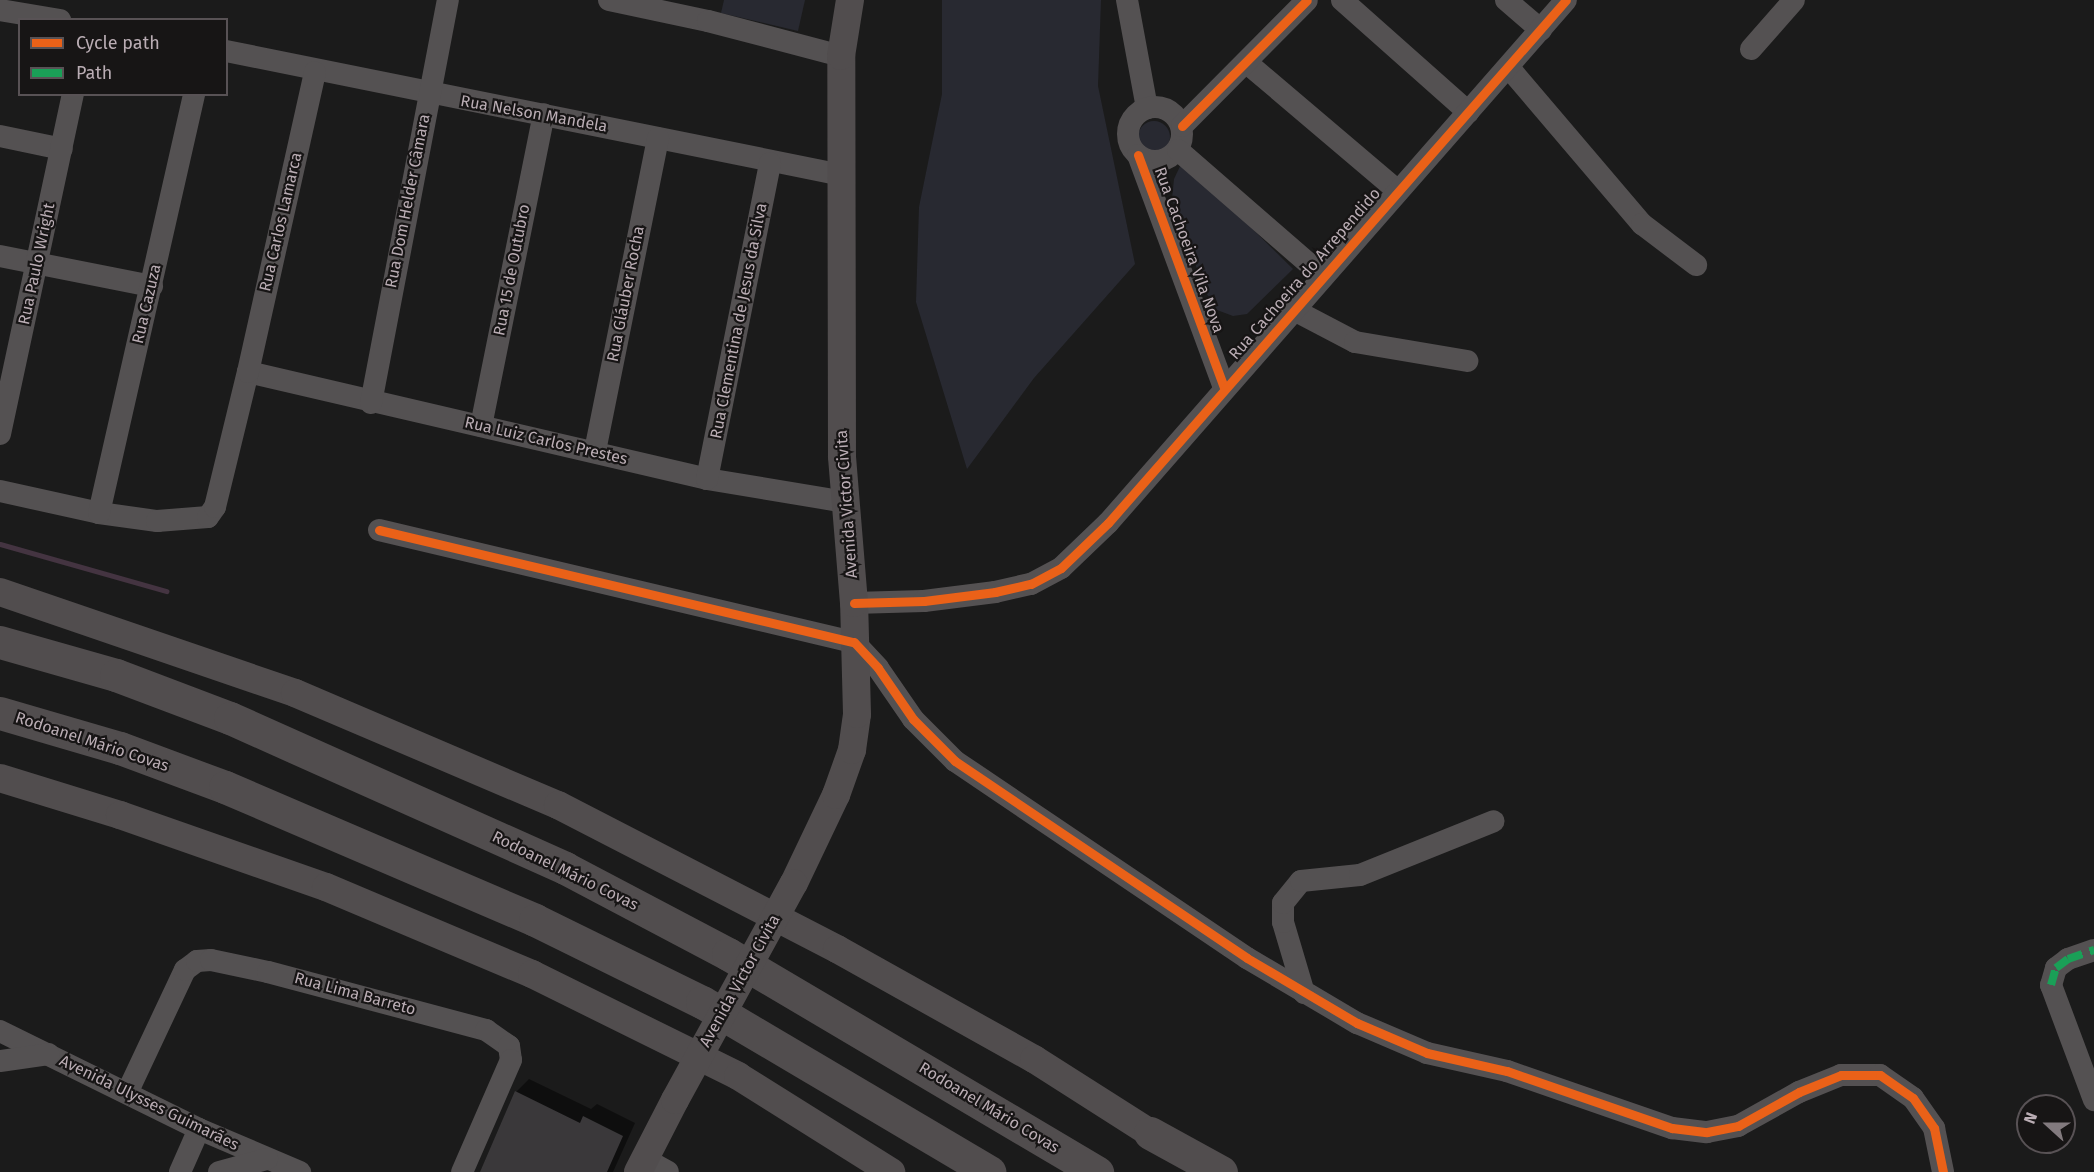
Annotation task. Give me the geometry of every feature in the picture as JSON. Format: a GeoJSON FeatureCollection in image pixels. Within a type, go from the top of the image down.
{"type":"FeatureCollection","features":[{"type":"Feature","properties":{"kind":"highway","name":"Rodoanel Mário Covas"},"geometry":{"type":"LineString","coordinates":[[0,642],[116,675],[230,718],[565,868],[728,954],[1097,1172]]}},
{"type":"Feature","properties":{"kind":"highway","name":"Rodoanel Mário Covas"},"geometry":{"type":"LineString","coordinates":[[0,713],[120,748],[225,787],[536,920],[702,1002],[989,1172]]}},
{"type":"Feature","properties":{"kind":"highway"},"geometry":{"type":"LineString","coordinates":[[1150,1133],[1199,1172]]}},
{"type":"Feature","properties":{"kind":"highway"},"geometry":{"type":"LineString","coordinates":[[1150,1133],[1221,1172]]}},
{"type":"Feature","properties":{"kind":"main road","name":"Avenida Victor Civita"},"geometry":{"type":"LineString","coordinates":[[650,1168],[675,1100],[794,883],[852,750],[857,714],[854,603],[846,502],[841,56],[850,0]]}},
{"type":"Feature","properties":{"kind":"main road"},"geometry":{"type":"LineString","coordinates":[[0,592],[295,693],[558,805],[848,954],[1034,1059],[1150,1133]]}},
{"type":"Feature","properties":{"kind":"main road"},"geometry":{"type":"LineString","coordinates":[[0,778],[120,815],[326,887],[532,974],[738,1076],[891,1172]]}},
{"type":"Feature","properties":{"kind":"street","name":"Rua Dom Helder Câmara"},"geometry":{"type":"LineString","coordinates":[[371,403],[448,0]]}},
{"type":"Feature","properties":{"kind":"street"},"geometry":{"type":"LineString","coordinates":[[609,0],[710,10],[841,56]]}},
{"type":"Feature","properties":{"kind":"street"},"geometry":{"type":"LineString","coordinates":[[1126,0],[1147,108]]}},
{"type":"Feature","properties":{"kind":"street"},"geometry":{"type":"LineString","coordinates":[[1172,154],[1182,126],[1307,0]]}},
{"type":"Feature","properties":{"kind":"street"},"geometry":{"type":"LineString","coordinates":[[1342,0],[1468,112]]}},
{"type":"Feature","properties":{"kind":"street"},"geometry":{"type":"LineString","coordinates":[[1506,0],[1541,30]]}},
{"type":"Feature","properties":{"kind":"street","name":"Rua Cachoeira do Arrependido"},"geometry":{"type":"LineString","coordinates":[[854,603],[924,602],[995,592],[1031,584],[1061,568],[1108,523],[1398,191],[1468,112],[1510,69],[1566,0]]}},
{"type":"Feature","properties":{"kind":"street"},"geometry":{"type":"LineString","coordinates":[[1751,49],[1794,0]]}},
{"type":"Feature","properties":{"kind":"street"},"geometry":{"type":"LineString","coordinates":[[0,10],[35,8],[56,18]]}},
{"type":"Feature","properties":{"kind":"street","name":"Rua Nelson Mandela"},"geometry":{"type":"LineString","coordinates":[[228,51],[315,72],[429,95],[544,114],[770,163],[842,176]]}},
{"type":"Feature","properties":{"kind":"street"},"geometry":{"type":"LineString","coordinates":[[1247,63],[1398,191]]}},
{"type":"Feature","properties":{"kind":"street"},"geometry":{"type":"LineString","coordinates":[[1510,69],[1642,224],[1696,265]]}},
{"type":"Feature","properties":{"kind":"street","name":"Rua Carlos Lamarca"},"geometry":{"type":"LineString","coordinates":[[99,513],[157,521],[208,517],[215,507],[248,372],[315,72]]}},
{"type":"Feature","properties":{"kind":"street","name":"Rua Paulo Wright"},"geometry":{"type":"LineString","coordinates":[[0,434],[6,379],[38,264],[73,96]]}},
{"type":"Feature","properties":{"kind":"street","name":"Rua Cazuza"},"geometry":{"type":"LineString","coordinates":[[99,513],[194,96]]}},
{"type":"Feature","properties":{"kind":"street"},"geometry":{"type":"LineString","coordinates":[[1172,154],[1152,161],[1138,155],[1128,133],[1133,118],[1147,108],[1168,110],[1182,126]]}},
{"type":"Feature","properties":{"kind":"street","name":"Rua 15 de Outubro"},"geometry":{"type":"LineString","coordinates":[[481,426],[544,114]]}},
{"type":"Feature","properties":{"kind":"street"},"geometry":{"type":"LineString","coordinates":[[0,136],[62,149]]}},
{"type":"Feature","properties":{"kind":"street","name":"Rua Gláuber Rocha"},"geometry":{"type":"LineString","coordinates":[[595,451],[658,138]]}},
{"type":"Feature","properties":{"kind":"street"},"geometry":{"type":"LineString","coordinates":[[1172,154],[1323,276]]}},
{"type":"Feature","properties":{"kind":"street","name":"Rua Cachoeira Vila Nova"},"geometry":{"type":"LineString","coordinates":[[1159,207],[1172,154]]}},
{"type":"Feature","properties":{"kind":"street","name":"Rua Cachoeira Vila Nova"},"geometry":{"type":"LineString","coordinates":[[1138,155],[1224,388]]}},
{"type":"Feature","properties":{"kind":"street","name":"Rua Clementina de Jesus da Silva"},"geometry":{"type":"LineString","coordinates":[[707,479],[770,163]]}},
{"type":"Feature","properties":{"kind":"street"},"geometry":{"type":"LineString","coordinates":[[0,256],[152,286]]}},
{"type":"Feature","properties":{"kind":"street"},"geometry":{"type":"LineString","coordinates":[[1294,310],[1355,342],[1432,352],[1467,361]]}},
{"type":"Feature","properties":{"kind":"street","name":"Rua Luiz Carlos Prestes"},"geometry":{"type":"LineString","coordinates":[[248,372],[371,403],[595,451],[707,479],[846,502]]}},
{"type":"Feature","properties":{"kind":"street"},"geometry":{"type":"LineString","coordinates":[[0,491],[99,513]]}},
{"type":"Feature","properties":{"kind":"street"},"geometry":{"type":"LineString","coordinates":[[379,530],[854,642],[879,668],[913,719],[955,761],[1130,882],[1304,993],[1357,1023],[1427,1053],[1507,1071],[1672,1128],[1707,1132],[1738,1126],[1799,1092],[1841,1075],[1880,1075],[1913,1098],[1934,1128],[1943,1172]]}},
{"type":"Feature","properties":{"kind":"street"},"geometry":{"type":"LineString","coordinates":[[1304,993],[1283,922],[1283,903],[1301,881],[1360,876],[1494,821]]}},
{"type":"Feature","properties":{"kind":"street"},"geometry":{"type":"LineString","coordinates":[[2094,950],[2068,959],[2056,968],[2051,985],[2094,1100]]}},
{"type":"Feature","properties":{"kind":"street","name":"Rua Lima Barreto"},"geometry":{"type":"LineString","coordinates":[[127,1093],[185,970],[197,961],[211,960],[486,1030],[509,1046],[511,1060],[462,1172]]}},
{"type":"Feature","properties":{"kind":"street","name":"Avenida Ulysses Guimarães"},"geometry":{"type":"LineString","coordinates":[[0,1031],[199,1129],[300,1172]]}},
{"type":"Feature","properties":{"kind":"street"},"geometry":{"type":"LineString","coordinates":[[0,1061],[49,1054]]}},
{"type":"Feature","properties":{"kind":"street"},"geometry":{"type":"LineString","coordinates":[[180,1172],[199,1129]]}},
{"type":"Feature","properties":{"kind":"street"},"geometry":{"type":"LineString","coordinates":[[219,1172],[267,1159]]}},
{"type":"Feature","properties":{"kind":"shaded area"},"geometry":{"type":"Polygon","coordinates":[[[724,0],[805,0],[798,31],[721,13],[724,0]]]}},
{"type":"Feature","properties":{"kind":"shaded area"},"geometry":{"type":"Polygon","coordinates":[[[942,0],[1101,0],[1098,86],[1135,264],[1034,378],[967,469],[916,302],[919,207],[942,94],[942,0]]]}},
{"type":"Feature","properties":{"kind":"shaded area"},"geometry":{"type":"Polygon","coordinates":[[[1154,121],[1165,126],[1170,137],[1165,148],[1154,153],[1143,148],[1138,137],[1143,126],[1154,121]]]}},
{"type":"Feature","properties":{"kind":"shaded area"},"geometry":{"type":"Polygon","coordinates":[[[1183,160],[1293,269],[1247,314],[1233,316],[1217,310],[1205,291],[1172,199],[1174,179],[1183,160]]]}},
{"type":"Feature","properties":{"kind":"building"},"geometry":{"type":"Polygon","coordinates":[[[515,1091],[580,1123],[583,1116],[623,1136],[607,1172],[480,1172],[515,1091]]]}},
{"type":"Feature","properties":{"kind":"waterway"},"geometry":{"type":"LineString","coordinates":[[0,544],[166,591]]}},
{"type":"Feature","properties":{"kind":"marked path"},"geometry":{"type":"LineString","coordinates":[[2051,985],[2056,968],[2068,959],[2094,950]]}},
{"type":"Feature","properties":{"kind":"cycle path"},"geometry":{"type":"LineString","coordinates":[[1182,126],[1307,0]]}},
{"type":"Feature","properties":{"kind":"cycle path"},"geometry":{"type":"LineString","coordinates":[[854,603],[924,601],[995,592],[1031,584],[1061,568],[1108,523],[1566,0]]}},
{"type":"Feature","properties":{"kind":"cycle path"},"geometry":{"type":"LineString","coordinates":[[1138,155],[1224,388]]}},
{"type":"Feature","properties":{"kind":"cycle path"},"geometry":{"type":"LineString","coordinates":[[379,530],[854,642],[878,668],[913,719],[955,761],[1247,958],[1357,1023],[1427,1053],[1507,1071],[1672,1128],[1707,1132],[1738,1126],[1799,1092],[1841,1075],[1880,1075],[1913,1098],[1934,1128],[1943,1172]]}}]}
